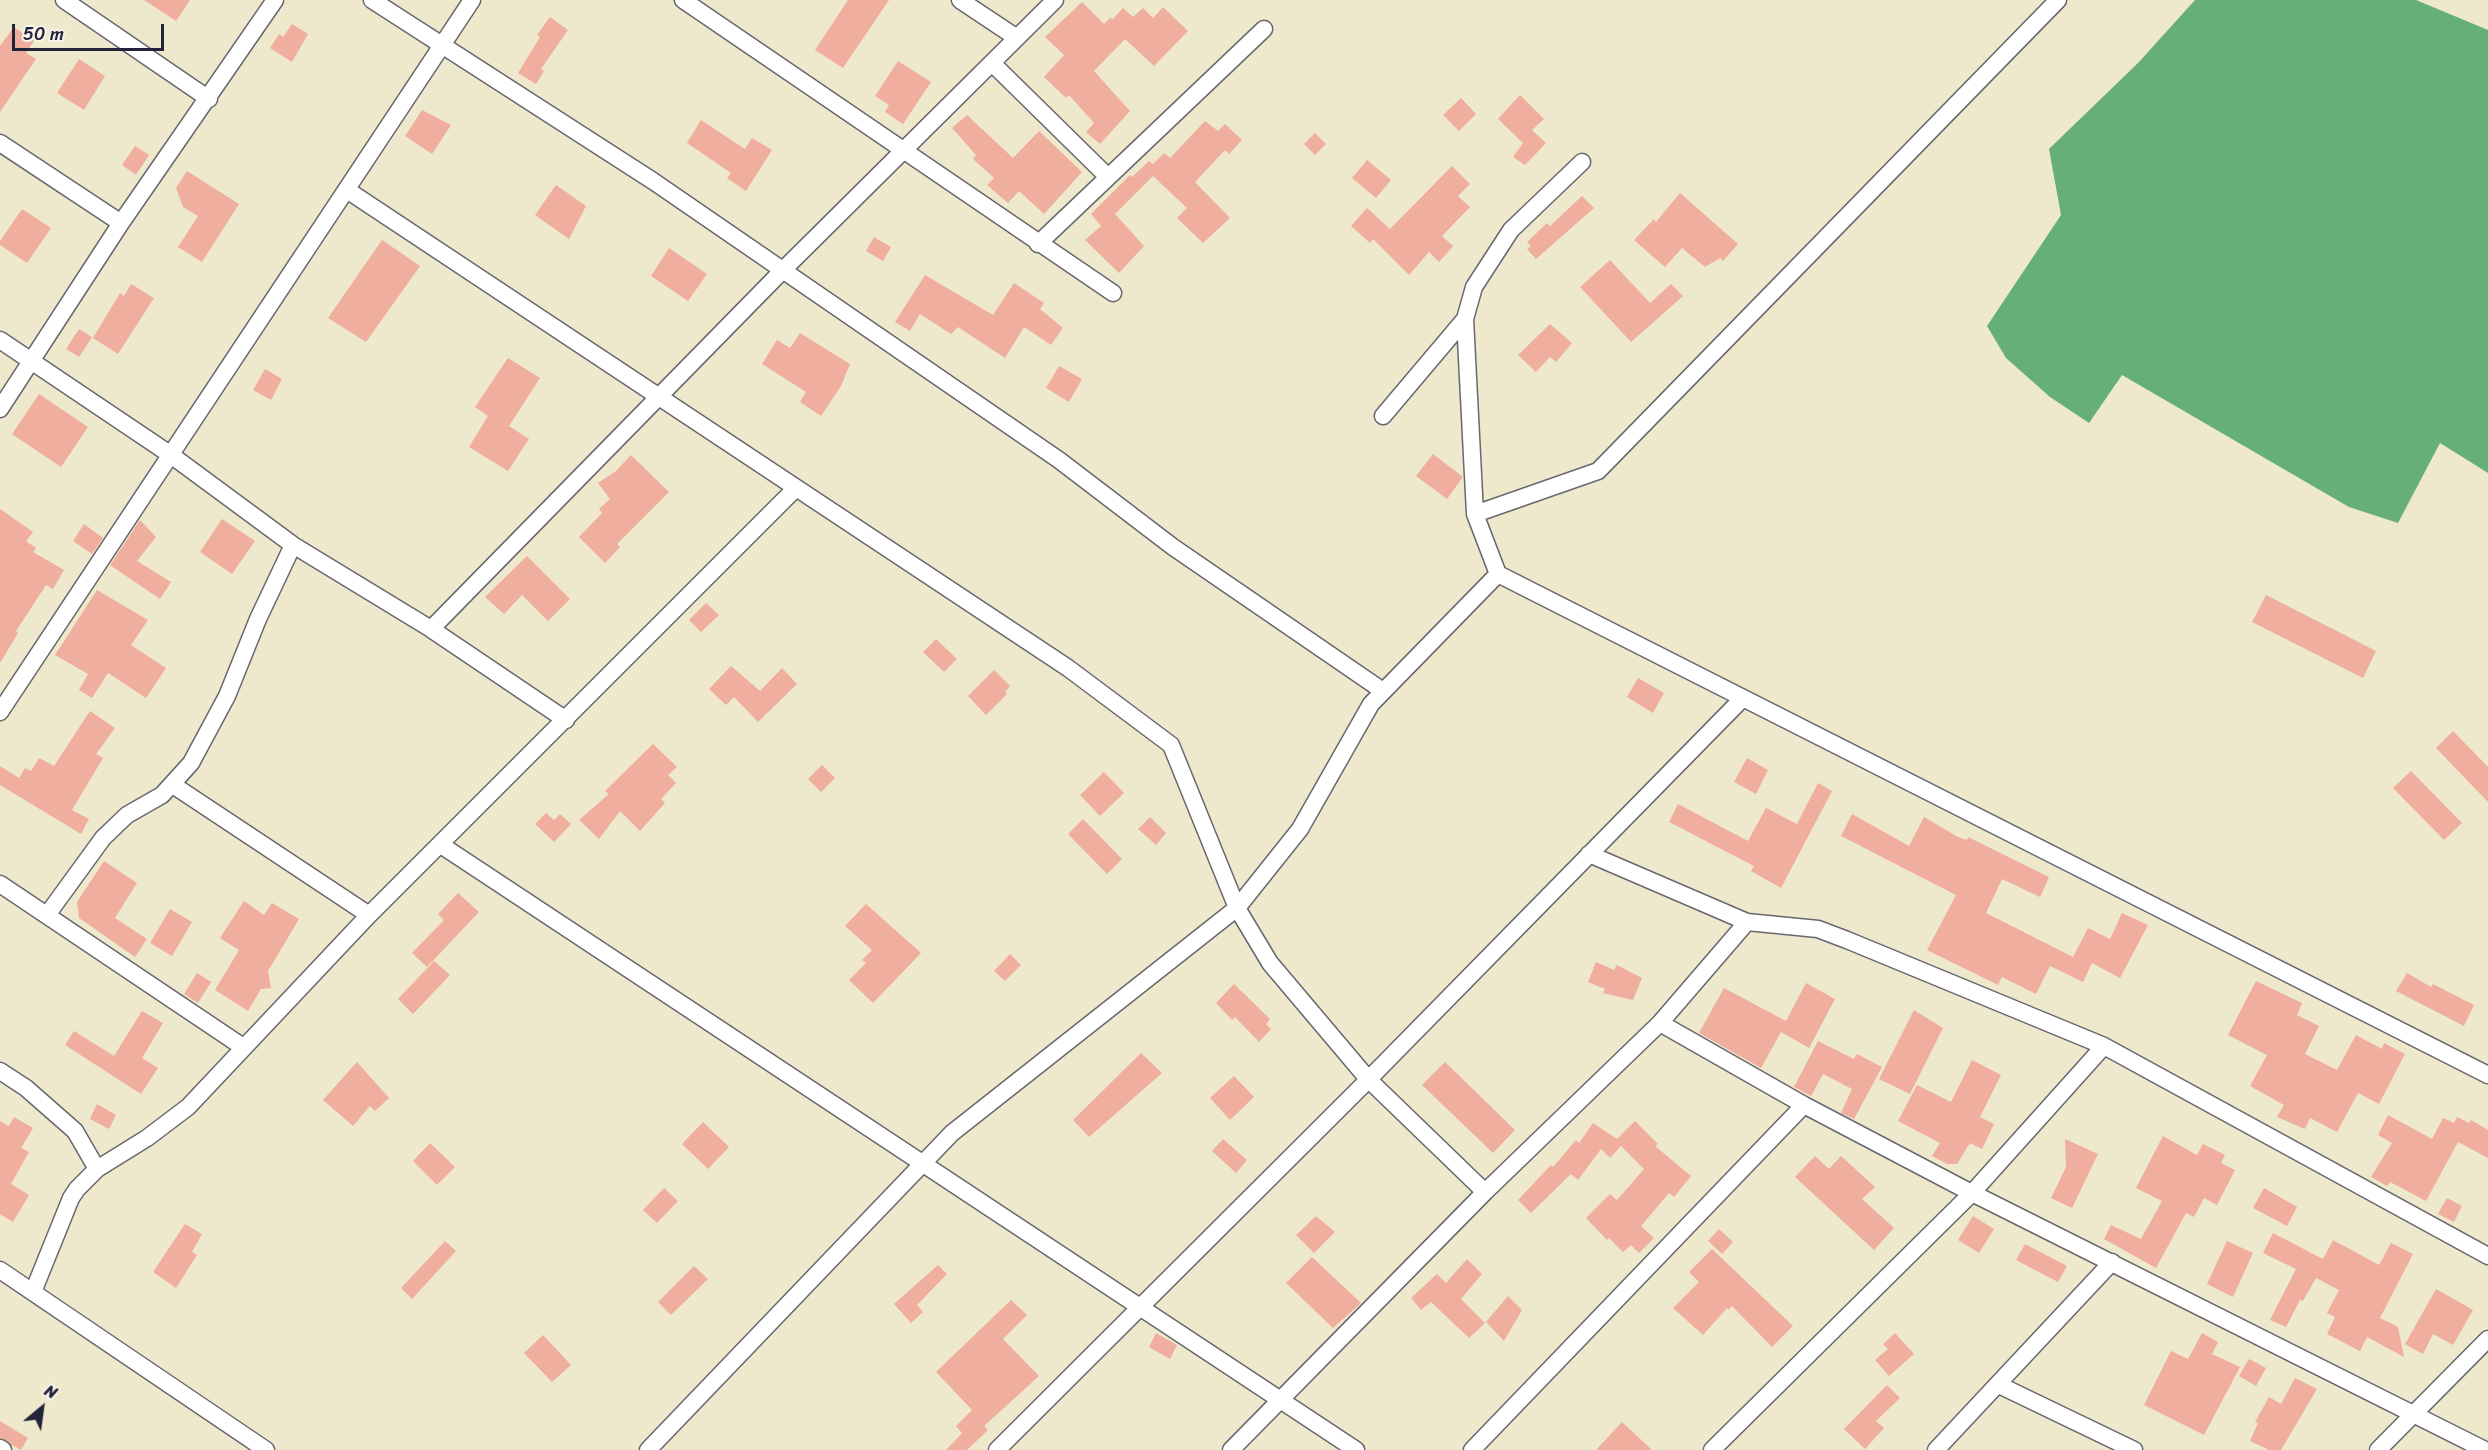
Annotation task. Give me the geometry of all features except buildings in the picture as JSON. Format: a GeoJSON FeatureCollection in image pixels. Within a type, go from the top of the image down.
{"type":"FeatureCollection","features":[{"type":"Feature","properties":{"kind":"street"},"geometry":{"type":"LineString","coordinates":[[64,0],[209,99]]}},
{"type":"Feature","properties":{"kind":"street"},"geometry":{"type":"LineString","coordinates":[[0,409],[121,223],[209,99],[275,0]]}},
{"type":"Feature","properties":{"kind":"street"},"geometry":{"type":"LineString","coordinates":[[372,0],[653,181],[1059,460],[1173,548],[1383,691]]}},
{"type":"Feature","properties":{"kind":"street"},"geometry":{"type":"LineString","coordinates":[[0,712],[472,0]]}},
{"type":"Feature","properties":{"kind":"street"},"geometry":{"type":"LineString","coordinates":[[683,0],[1113,293]]}},
{"type":"Feature","properties":{"kind":"street"},"geometry":{"type":"LineString","coordinates":[[960,0],[1017,38]]}},
{"type":"Feature","properties":{"kind":"street"},"geometry":{"type":"LineString","coordinates":[[431,629],[783,270],[1055,0]]}},
{"type":"Feature","properties":{"kind":"street"},"geometry":{"type":"LineString","coordinates":[[1475,514],[1598,471],[2058,0]]}},
{"type":"Feature","properties":{"kind":"street"},"geometry":{"type":"LineString","coordinates":[[1038,244],[1264,29]]}},
{"type":"Feature","properties":{"kind":"street"},"geometry":{"type":"LineString","coordinates":[[992,63],[1108,177]]}},
{"type":"Feature","properties":{"kind":"street"},"geometry":{"type":"LineString","coordinates":[[0,143],[121,223]]}},
{"type":"Feature","properties":{"kind":"street"},"geometry":{"type":"LineString","coordinates":[[1582,162],[1511,230],[1474,287],[1465,319],[1475,514],[1498,574],[2488,1075]]}},
{"type":"Feature","properties":{"kind":"street"},"geometry":{"type":"LineString","coordinates":[[347,190],[1068,668],[1171,745],[1237,908],[1270,963],[1368,1079],[1485,1192]]}},
{"type":"Feature","properties":{"kind":"street"},"geometry":{"type":"LineString","coordinates":[[1383,416],[1465,319]]}},
{"type":"Feature","properties":{"kind":"street"},"geometry":{"type":"LineString","coordinates":[[0,340],[171,454],[293,545],[431,629],[566,720]]}},
{"type":"Feature","properties":{"kind":"street"},"geometry":{"type":"LineString","coordinates":[[33,1292],[71,1198],[97,1168],[147,1138],[188,1107],[369,915],[796,488]]}},
{"type":"Feature","properties":{"kind":"street"},"geometry":{"type":"LineString","coordinates":[[47,915],[103,838],[127,815],[162,795],[191,763],[210,732],[258,619],[293,545]]}},
{"type":"Feature","properties":{"kind":"street"},"geometry":{"type":"LineString","coordinates":[[648,1450],[952,1133],[1237,908],[1300,829],[1371,704],[1498,574]]}},
{"type":"Feature","properties":{"kind":"street"},"geometry":{"type":"LineString","coordinates":[[998,1450],[1743,698]]}},
{"type":"Feature","properties":{"kind":"street"},"geometry":{"type":"LineString","coordinates":[[173,785],[369,915]]}},
{"type":"Feature","properties":{"kind":"street"},"geometry":{"type":"LineString","coordinates":[[441,845],[1356,1450]]}},
{"type":"Feature","properties":{"kind":"street"},"geometry":{"type":"LineString","coordinates":[[1589,854],[1747,922],[1818,929],[2104,1046],[2488,1256]]}},
{"type":"Feature","properties":{"kind":"street"},"geometry":{"type":"LineString","coordinates":[[0,884],[243,1047]]}},
{"type":"Feature","properties":{"kind":"street"},"geometry":{"type":"LineString","coordinates":[[1231,1450],[1485,1192],[1660,1023],[1747,922]]}},
{"type":"Feature","properties":{"kind":"street"},"geometry":{"type":"LineString","coordinates":[[1660,1023],[1804,1106],[1972,1193],[2485,1450]]}},
{"type":"Feature","properties":{"kind":"street"},"geometry":{"type":"LineString","coordinates":[[1712,1450],[1972,1193],[2104,1046]]}},
{"type":"Feature","properties":{"kind":"street"},"geometry":{"type":"LineString","coordinates":[[0,1071],[26,1088],[75,1131],[97,1168]]}},
{"type":"Feature","properties":{"kind":"street"},"geometry":{"type":"LineString","coordinates":[[1472,1450],[1804,1106]]}},
{"type":"Feature","properties":{"kind":"street"},"geometry":{"type":"LineString","coordinates":[[1936,1450],[2000,1385],[2112,1262]]}},
{"type":"Feature","properties":{"kind":"street"},"geometry":{"type":"LineString","coordinates":[[0,1270],[267,1450]]}},
{"type":"Feature","properties":{"kind":"street"},"geometry":{"type":"LineString","coordinates":[[2378,1450],[2488,1339]]}},
{"type":"Feature","properties":{"kind":"street"},"geometry":{"type":"LineString","coordinates":[[2000,1385],[2134,1450]]}},
{"type":"Feature","properties":{"kind":"green space"},"geometry":{"type":"Polygon","coordinates":[[[2195,0],[2416,0],[2488,30],[2488,473],[2440,443],[2398,523],[2349,507],[2122,375],[2089,423],[2050,397],[2006,358],[1987,326],[2061,215],[2049,149],[2139,62],[2195,0]]]}}]}
